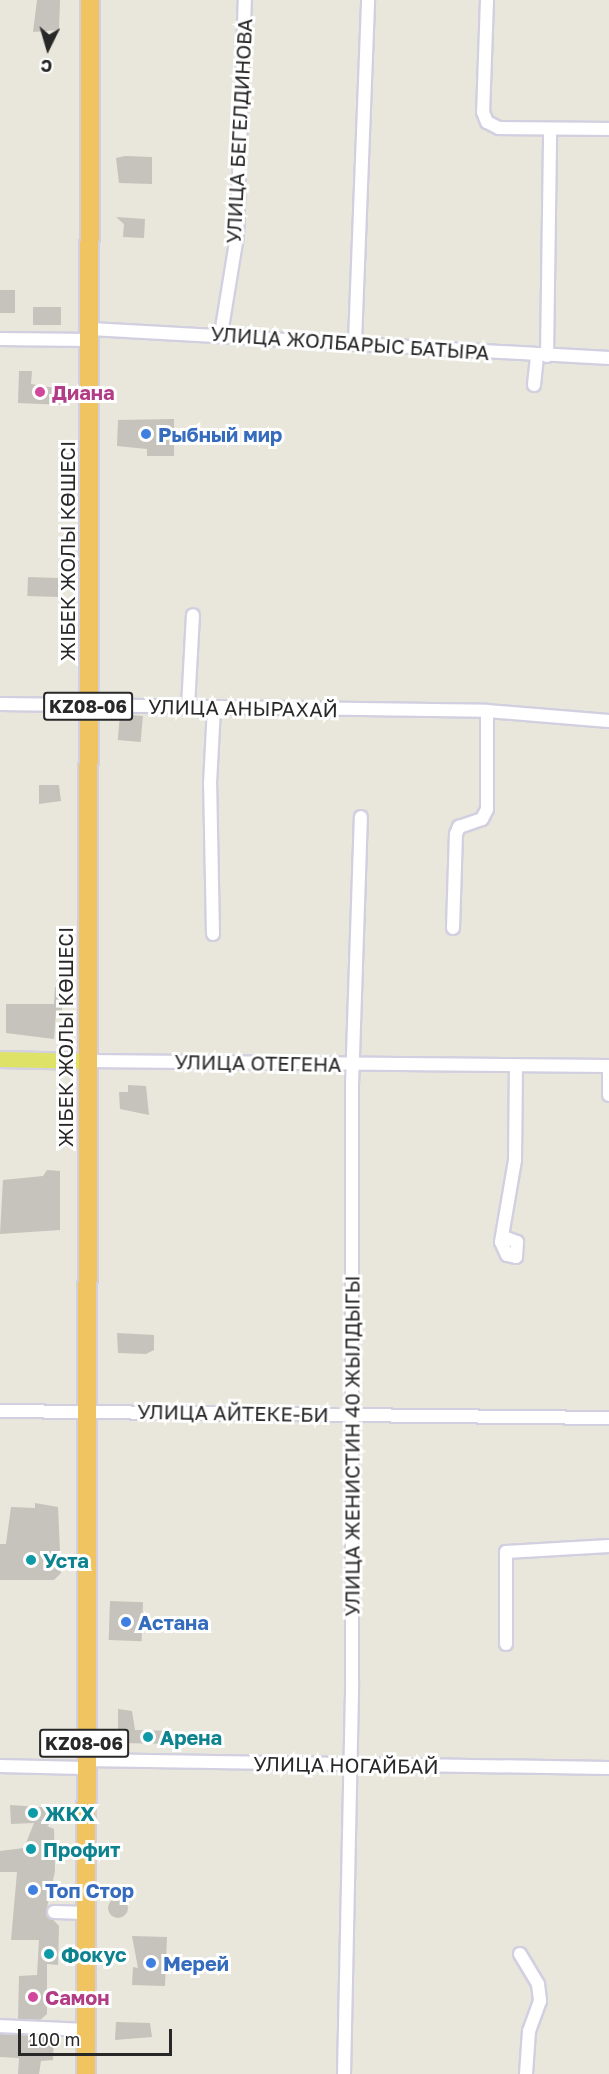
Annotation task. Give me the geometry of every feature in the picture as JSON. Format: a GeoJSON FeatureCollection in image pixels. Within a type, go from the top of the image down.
{"type":"FeatureCollection","features":[{"type":"Feature","properties":{"kind":"highway","name":"ЖІБЕК ЖОЛЫ КӨШЕСІ"},"geometry":{"type":"LineString","coordinates":[[86,2074],[87,1913],[84,1764],[91,334],[90,0]]}},
{"type":"Feature","properties":{"kind":"main road","name":"УЛИЦА ОТЕГЕНА"},"geometry":{"type":"LineString","coordinates":[[0,1059],[87,1061]]}},
{"type":"Feature","properties":{"kind":"street","name":"УЛИЦА БЕГЕЛДИНОВА"},"geometry":{"type":"LineString","coordinates":[[221,334],[237,237],[244,0]]}},
{"type":"Feature","properties":{"kind":"street"},"geometry":{"type":"LineString","coordinates":[[355,342],[368,0]]}},
{"type":"Feature","properties":{"kind":"street"},"geometry":{"type":"LineString","coordinates":[[487,0],[485,119],[499,128],[609,129]]}},
{"type":"Feature","properties":{"kind":"street"},"geometry":{"type":"LineString","coordinates":[[534,385],[542,355],[550,129]]}},
{"type":"Feature","properties":{"kind":"street","name":"УЛИЦА ЖОЛБАРЫС БАТЫРА"},"geometry":{"type":"LineString","coordinates":[[0,339],[91,334],[221,334],[609,358]]}},
{"type":"Feature","properties":{"kind":"street"},"geometry":{"type":"LineString","coordinates":[[188,707],[193,615]]}},
{"type":"Feature","properties":{"kind":"street","name":"УЛИЦА АНЫРАХАЙ"},"geometry":{"type":"LineString","coordinates":[[0,704],[487,711],[609,720]]}},
{"type":"Feature","properties":{"kind":"street"},"geometry":{"type":"LineString","coordinates":[[213,934],[210,784],[214,708]]}},
{"type":"Feature","properties":{"kind":"street"},"geometry":{"type":"LineString","coordinates":[[453,928],[456,834],[459,827],[482,819],[487,809],[487,711]]}},
{"type":"Feature","properties":{"kind":"street","name":"УЛИЦА ЖЕНИСТИН 40 ЖЫЛДЫГЫ"},"geometry":{"type":"LineString","coordinates":[[344,2074],[350,1766],[352,1065],[361,817]]}},
{"type":"Feature","properties":{"kind":"street","name":"УЛИЦА ОТЕГЕНА"},"geometry":{"type":"LineString","coordinates":[[87,1061],[609,1066]]}},
{"type":"Feature","properties":{"kind":"street"},"geometry":{"type":"LineString","coordinates":[[504,1236],[503,1211],[515,1160],[516,1066]]}},
{"type":"Feature","properties":{"kind":"street"},"geometry":{"type":"LineString","coordinates":[[609,1066],[609,1095]]}},
{"type":"Feature","properties":{"kind":"street","name":"УЛИЦА АЙТЕКЕ-БИ"},"geometry":{"type":"LineString","coordinates":[[0,1411],[609,1418]]}},
{"type":"Feature","properties":{"kind":"street"},"geometry":{"type":"LineString","coordinates":[[506,1644],[506,1552],[609,1546]]}},
{"type":"Feature","properties":{"kind":"street","name":"УЛИЦА НОГАЙБАЙ"},"geometry":{"type":"LineString","coordinates":[[0,1766],[84,1764],[609,1768]]}},
{"type":"Feature","properties":{"kind":"street"},"geometry":{"type":"LineString","coordinates":[[54,1912],[87,1913]]}},
{"type":"Feature","properties":{"kind":"street"},"geometry":{"type":"LineString","coordinates":[[520,1954],[538,1984],[540,2001],[529,2031],[526,2074]]}},
{"type":"Feature","properties":{"kind":"street"},"geometry":{"type":"LineString","coordinates":[[0,2026],[86,2030]]}},
{"type":"Feature","properties":{"kind":"building"},"geometry":{"type":"Polygon","coordinates":[[[37,0],[60,0],[59,30],[33,32],[37,0]]]}},
{"type":"Feature","properties":{"kind":"building"},"geometry":{"type":"Polygon","coordinates":[[[152,157],[152,184],[119,183],[116,158],[152,157]]]}},
{"type":"Feature","properties":{"kind":"building"},"geometry":{"type":"Polygon","coordinates":[[[116,217],[145,219],[144,238],[123,237],[124,224],[116,217]]]}},
{"type":"Feature","properties":{"kind":"building"},"geometry":{"type":"Polygon","coordinates":[[[0,290],[15,290],[15,313],[0,313],[0,290]]]}},
{"type":"Feature","properties":{"kind":"building"},"geometry":{"type":"Polygon","coordinates":[[[33,307],[61,307],[61,325],[33,325],[33,307]]]}},
{"type":"Feature","properties":{"kind":"building","name":"Диана"},"geometry":{"type":"Polygon","coordinates":[[[19,371],[32,371],[31,384],[61,389],[63,405],[18,403],[19,371]]]}},
{"type":"Feature","properties":{"kind":"building","name":"Рыбный мир"},"geometry":{"type":"Polygon","coordinates":[[[174,419],[174,456],[147,456],[147,449],[117,446],[118,420],[174,419]]]}},
{"type":"Feature","properties":{"kind":"building"},"geometry":{"type":"Polygon","coordinates":[[[28,577],[59,578],[58,597],[27,596],[28,577]]]}},
{"type":"Feature","properties":{"kind":"building"},"geometry":{"type":"Polygon","coordinates":[[[120,714],[143,716],[141,742],[118,740],[120,714]]]}},
{"type":"Feature","properties":{"kind":"building"},"geometry":{"type":"Polygon","coordinates":[[[39,785],[59,785],[61,801],[39,804],[39,785]]]}},
{"type":"Feature","properties":{"kind":"building"},"geometry":{"type":"Polygon","coordinates":[[[55,987],[62,987],[62,1012],[56,1012],[54,1039],[6,1033],[6,1004],[54,1004],[55,987]]]}},
{"type":"Feature","properties":{"kind":"building"},"geometry":{"type":"Polygon","coordinates":[[[128,1085],[146,1086],[149,1115],[120,1109],[119,1092],[128,1092],[128,1085]]]}},
{"type":"Feature","properties":{"kind":"building"},"geometry":{"type":"Polygon","coordinates":[[[47,1170],[60,1171],[60,1230],[0,1234],[3,1180],[43,1176],[47,1170]]]}},
{"type":"Feature","properties":{"kind":"building"},"geometry":{"type":"Polygon","coordinates":[[[117,1333],[154,1335],[154,1350],[146,1354],[118,1353],[117,1333]]]}},
{"type":"Feature","properties":{"kind":"building"},"geometry":{"type":"Polygon","coordinates":[[[35,1503],[58,1507],[61,1573],[54,1580],[0,1580],[0,1544],[6,1544],[11,1507],[35,1508],[35,1503]]]}},
{"type":"Feature","properties":{"kind":"building","name":"Астана"},"geometry":{"type":"Polygon","coordinates":[[[110,1601],[143,1602],[142,1641],[109,1640],[110,1601]]]}},
{"type":"Feature","properties":{"kind":"building","name":"Арена"},"geometry":{"type":"Polygon","coordinates":[[[118,1709],[132,1711],[135,1730],[178,1731],[178,1744],[118,1743],[118,1709]]]}},
{"type":"Feature","properties":{"kind":"building"},"geometry":{"type":"Polygon","coordinates":[[[10,1805],[56,1808],[56,1818],[47,1826],[54,1829],[55,1871],[46,1912],[59,1926],[58,1965],[47,1964],[47,2014],[40,2020],[18,2019],[19,1976],[37,1975],[39,1940],[11,1940],[17,1872],[0,1872],[0,1851],[24,1848],[34,1823],[11,1824],[10,1805]]]}},
{"type":"Feature","properties":{"kind":"building"},"geometry":{"type":"Polygon","coordinates":[[[118,1898],[125,1901],[128,1908],[125,1915],[118,1918],[111,1915],[108,1908],[111,1901],[118,1898]]]}},
{"type":"Feature","properties":{"kind":"building","name":"Мерей"},"geometry":{"type":"Polygon","coordinates":[[[132,1936],[167,1937],[165,1986],[132,1985],[133,1967],[138,1968],[132,1936]]]}},
{"type":"Feature","properties":{"kind":"building"},"geometry":{"type":"Polygon","coordinates":[[[116,2022],[150,2023],[152,2037],[115,2040],[116,2022]]]}},
{"type":"Feature","properties":{"kind":"building"},"geometry":{"type":"Polygon","coordinates":[[[0,2034],[54,2037],[53,2060],[41,2061],[39,2074],[18,2074],[19,2058],[0,2057],[0,2034]]]}},
{"type":"Feature","properties":{"kind":"place","name":"Диана"},"geometry":{"type":"Point","coordinates":[40,392]}},
{"type":"Feature","properties":{"kind":"place","name":"Рыбный мир"},"geometry":{"type":"Point","coordinates":[146,434]}},
{"type":"Feature","properties":{"kind":"place","name":"Уста"},"geometry":{"type":"Point","coordinates":[31,1560]}},
{"type":"Feature","properties":{"kind":"place","name":"Астана"},"geometry":{"type":"Point","coordinates":[126,1622]}},
{"type":"Feature","properties":{"kind":"place","name":"Арена"},"geometry":{"type":"Point","coordinates":[148,1737]}},
{"type":"Feature","properties":{"kind":"place","name":"ЖКХ"},"geometry":{"type":"Point","coordinates":[33,1813]}},
{"type":"Feature","properties":{"kind":"place","name":"Профит"},"geometry":{"type":"Point","coordinates":[31,1849]}},
{"type":"Feature","properties":{"kind":"place","name":"Топ Стор"},"geometry":{"type":"Point","coordinates":[33,1890]}},
{"type":"Feature","properties":{"kind":"place","name":"Фокус"},"geometry":{"type":"Point","coordinates":[49,1954]}},
{"type":"Feature","properties":{"kind":"place","name":"Мерей"},"geometry":{"type":"Point","coordinates":[151,1963]}},
{"type":"Feature","properties":{"kind":"place","name":"Самон"},"geometry":{"type":"Point","coordinates":[33,1997]}}]}
